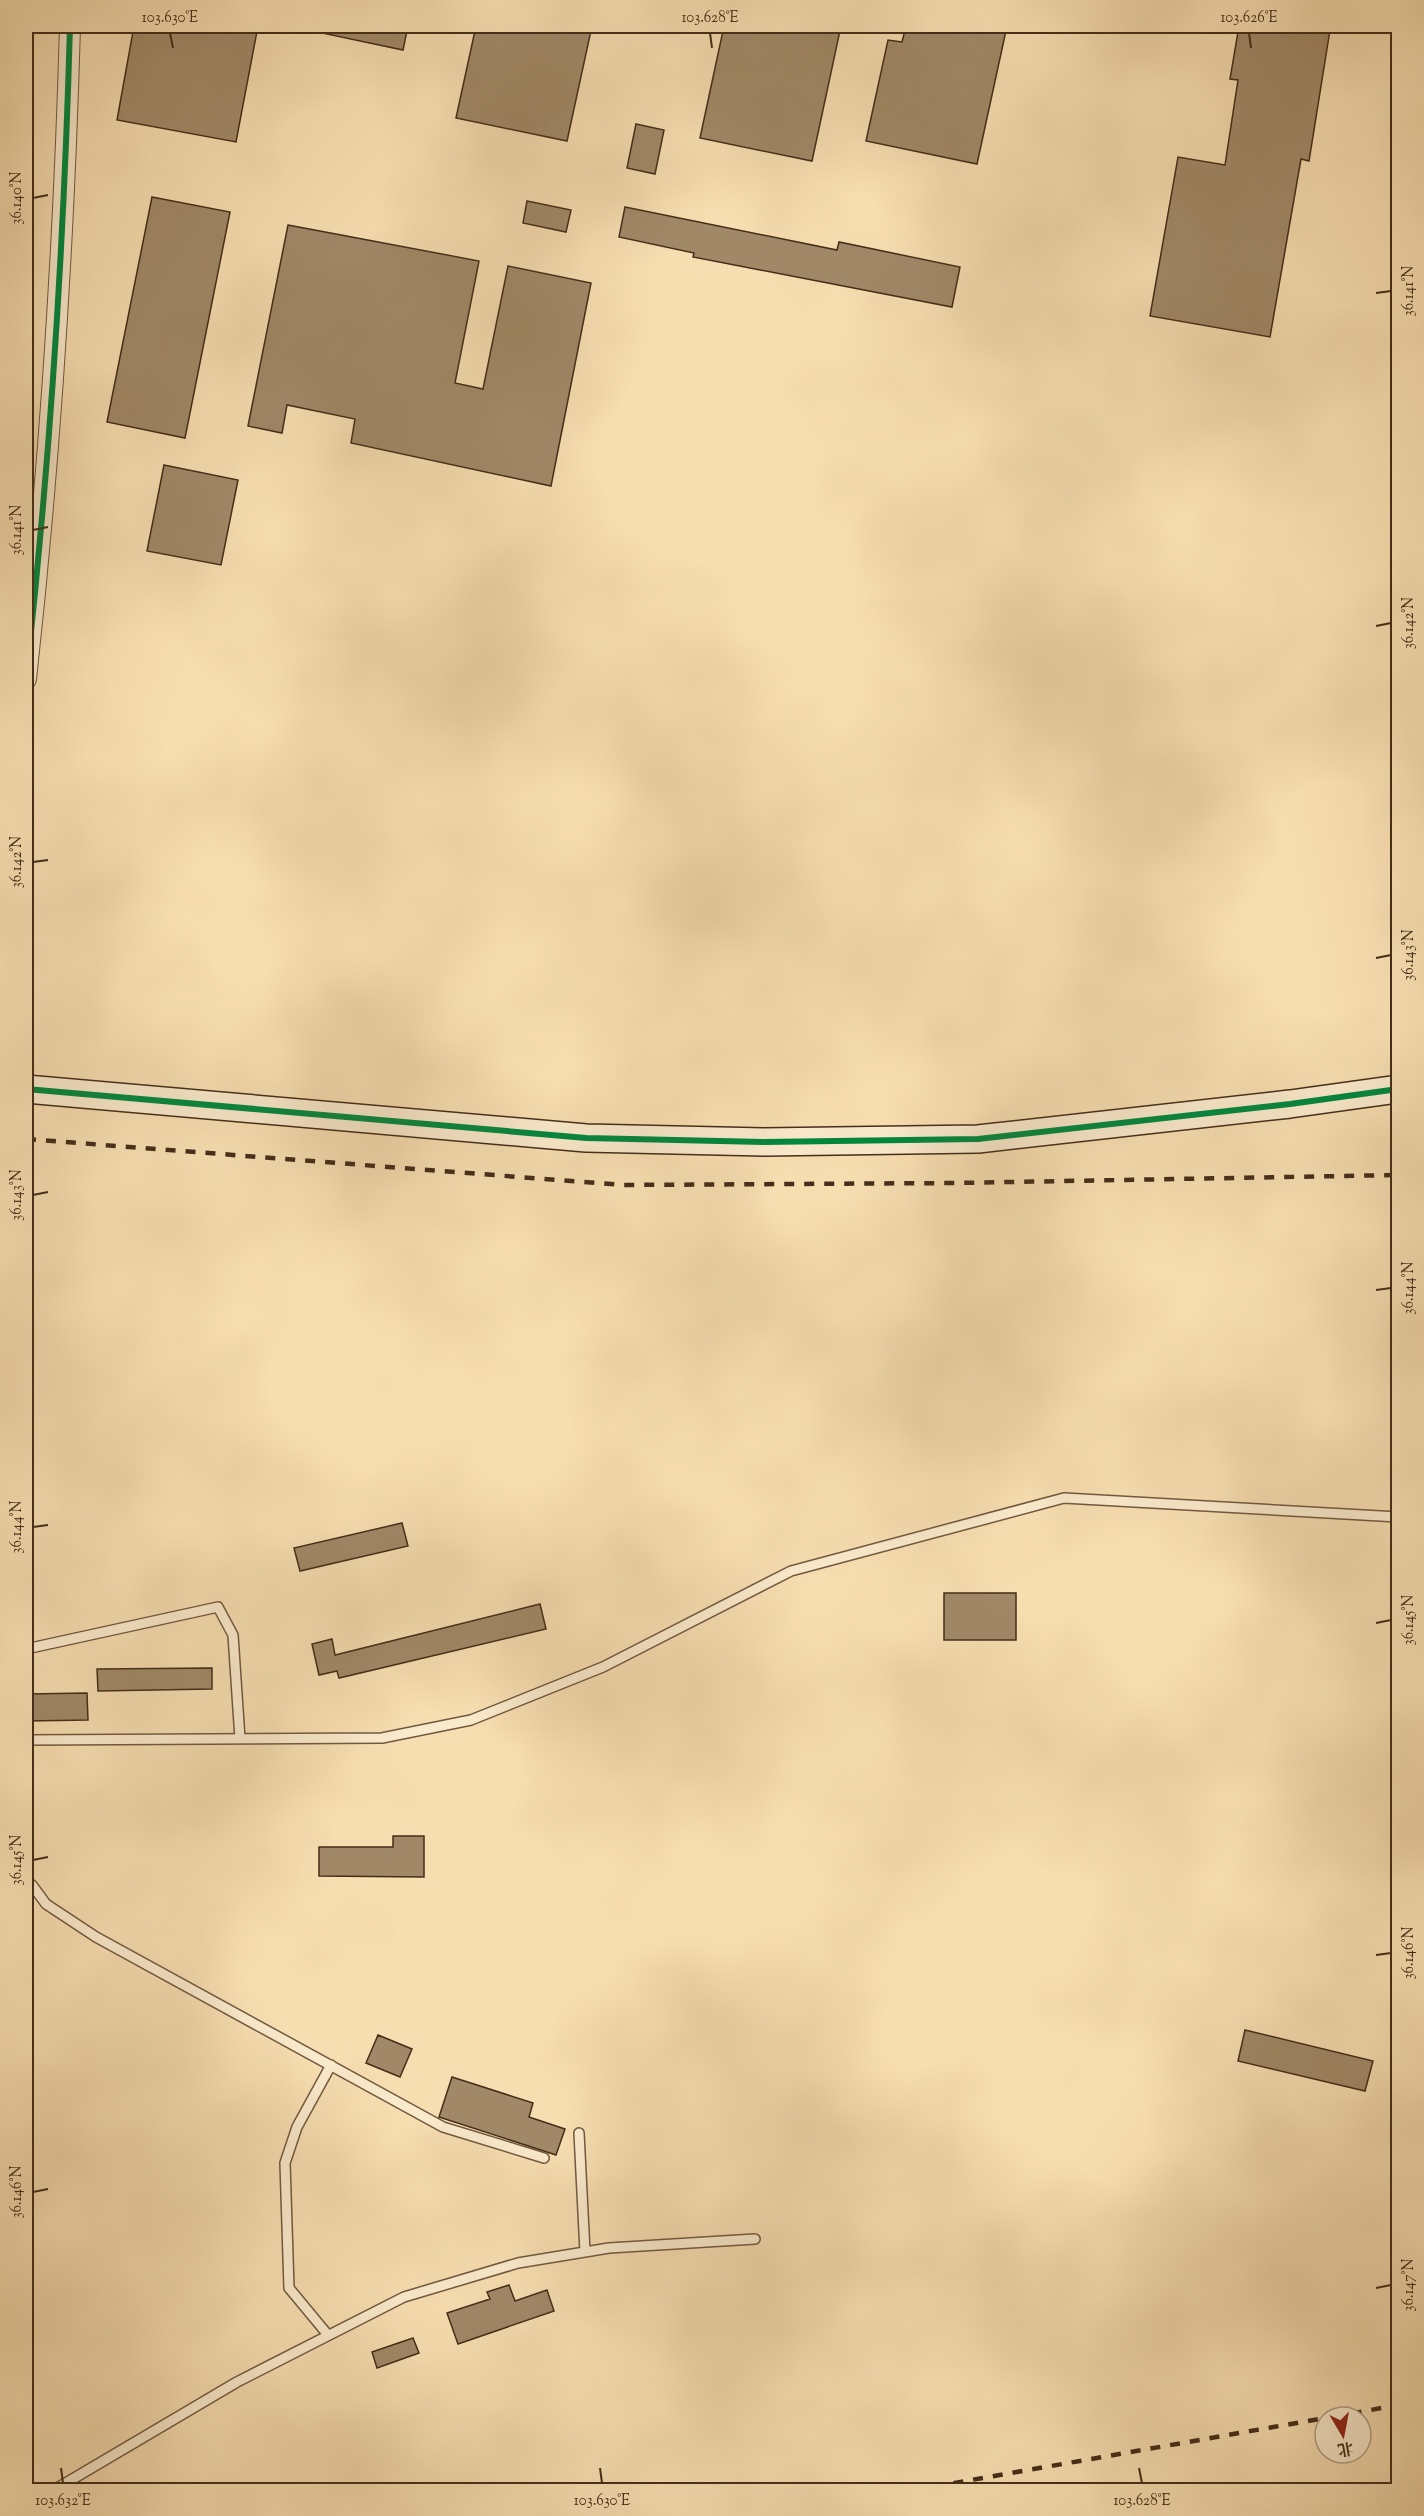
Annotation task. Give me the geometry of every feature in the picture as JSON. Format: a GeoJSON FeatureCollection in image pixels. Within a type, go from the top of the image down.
{"type":"FeatureCollection","features":[{"type":"Feature","properties":{"kind":"street"},"geometry":{"type":"LineString","coordinates":[[26,679],[35,594],[65,197],[70,26]]}},
{"type":"Feature","properties":{"kind":"street"},"geometry":{"type":"LineString","coordinates":[[26,1089],[586,1138],[764,1142],[978,1139],[1398,1089]]}},
{"type":"Feature","properties":{"kind":"lane"},"geometry":{"type":"LineString","coordinates":[[26,1740],[382,1738],[471,1720],[603,1667],[790,1571],[1064,1498],[1398,1517]]}},
{"type":"Feature","properties":{"kind":"lane"},"geometry":{"type":"LineString","coordinates":[[26,1649],[218,1607],[234,1635],[240,1739]]}},
{"type":"Feature","properties":{"kind":"lane"},"geometry":{"type":"LineString","coordinates":[[26,1885],[32,1885],[46,1904],[96,1937],[443,2127],[544,2158]]}},
{"type":"Feature","properties":{"kind":"lane"},"geometry":{"type":"LineString","coordinates":[[328,2336],[289,2288],[285,2163],[297,2127],[331,2065]]}},
{"type":"Feature","properties":{"kind":"lane"},"geometry":{"type":"LineString","coordinates":[[579,2133],[585,2252]]}},
{"type":"Feature","properties":{"kind":"lane"},"geometry":{"type":"LineString","coordinates":[[54,2490],[237,2382],[404,2297],[518,2263],[609,2248],[755,2238]]}},
{"type":"Feature","properties":{"kind":"building"},"geometry":{"type":"Polygon","coordinates":[[[134,26],[258,26],[236,142],[117,120],[134,26]]]}},
{"type":"Feature","properties":{"kind":"building"},"geometry":{"type":"Polygon","coordinates":[[[322,26],[408,26],[403,50],[322,33],[322,26]]]}},
{"type":"Feature","properties":{"kind":"building"},"geometry":{"type":"Polygon","coordinates":[[[476,26],[592,26],[567,141],[456,118],[476,26]]]}},
{"type":"Feature","properties":{"kind":"building"},"geometry":{"type":"Polygon","coordinates":[[[724,26],[841,26],[812,161],[700,138],[724,26]]]}},
{"type":"Feature","properties":{"kind":"building"},"geometry":{"type":"Polygon","coordinates":[[[906,26],[1007,26],[977,164],[866,141],[888,40],[902,42],[906,26]]]}},
{"type":"Feature","properties":{"kind":"building"},"geometry":{"type":"Polygon","coordinates":[[[1239,26],[1299,26],[1330,30],[1309,161],[1301,159],[1270,337],[1150,316],[1178,157],[1225,165],[1238,80],[1230,79],[1239,26]]]}},
{"type":"Feature","properties":{"kind":"building"},"geometry":{"type":"Polygon","coordinates":[[[636,124],[664,130],[655,174],[627,168],[636,124]]]}},
{"type":"Feature","properties":{"kind":"building"},"geometry":{"type":"Polygon","coordinates":[[[152,197],[230,212],[185,438],[107,422],[152,197]]]}},
{"type":"Feature","properties":{"kind":"building"},"geometry":{"type":"Polygon","coordinates":[[[527,201],[571,210],[566,232],[523,223],[527,201]]]}},
{"type":"Feature","properties":{"kind":"building"},"geometry":{"type":"Polygon","coordinates":[[[625,207],[837,250],[839,242],[960,267],[952,307],[693,257],[694,253],[619,237],[625,207]]]}},
{"type":"Feature","properties":{"kind":"building"},"geometry":{"type":"Polygon","coordinates":[[[288,225],[479,261],[455,383],[483,389],[508,266],[591,283],[551,486],[351,443],[355,419],[287,405],[282,433],[248,426],[288,225]]]}},
{"type":"Feature","properties":{"kind":"building"},"geometry":{"type":"Polygon","coordinates":[[[164,465],[238,480],[221,565],[147,551],[164,465]]]}},
{"type":"Feature","properties":{"kind":"building"},"geometry":{"type":"Polygon","coordinates":[[[402,1523],[408,1546],[300,1571],[294,1548],[402,1523]]]}},
{"type":"Feature","properties":{"kind":"building"},"geometry":{"type":"Polygon","coordinates":[[[944,1593],[1016,1593],[1016,1640],[944,1640],[944,1593]]]}},
{"type":"Feature","properties":{"kind":"building"},"geometry":{"type":"Polygon","coordinates":[[[540,1604],[546,1629],[339,1678],[337,1671],[319,1675],[312,1644],[332,1639],[335,1655],[540,1604]]]}},
{"type":"Feature","properties":{"kind":"building"},"geometry":{"type":"Polygon","coordinates":[[[212,1668],[212,1689],[98,1691],[97,1669],[212,1668]]]}},
{"type":"Feature","properties":{"kind":"building"},"geometry":{"type":"Polygon","coordinates":[[[87,1693],[88,1720],[26,1721],[26,1694],[87,1693]]]}},
{"type":"Feature","properties":{"kind":"building"},"geometry":{"type":"Polygon","coordinates":[[[393,1836],[424,1836],[424,1877],[319,1876],[319,1847],[393,1847],[393,1836]]]}},
{"type":"Feature","properties":{"kind":"building"},"geometry":{"type":"Polygon","coordinates":[[[1245,2030],[1373,2061],[1365,2091],[1238,2061],[1245,2030]]]}},
{"type":"Feature","properties":{"kind":"building"},"geometry":{"type":"Polygon","coordinates":[[[378,2035],[412,2049],[400,2077],[366,2063],[378,2035]]]}},
{"type":"Feature","properties":{"kind":"building"},"geometry":{"type":"Polygon","coordinates":[[[452,2077],[533,2103],[529,2117],[565,2129],[556,2155],[439,2117],[452,2077]]]}},
{"type":"Feature","properties":{"kind":"building"},"geometry":{"type":"Polygon","coordinates":[[[509,2285],[515,2301],[547,2290],[554,2311],[458,2344],[447,2313],[490,2299],[487,2292],[509,2285]]]}},
{"type":"Feature","properties":{"kind":"building"},"geometry":{"type":"Polygon","coordinates":[[[413,2338],[419,2353],[377,2368],[372,2352],[413,2338]]]}},
{"type":"Feature","properties":{"kind":"railway"},"geometry":{"type":"LineString","coordinates":[[26,1139],[623,1185],[955,1183],[1398,1175]]}},
{"type":"Feature","properties":{"kind":"railway"},"geometry":{"type":"LineString","coordinates":[[1373,2410],[1398,2405]]}},
{"type":"Feature","properties":{"kind":"railway"},"geometry":{"type":"LineString","coordinates":[[914,2490],[1313,2420]]}},
{"type":"Feature","properties":{"kind":"cycle path"},"geometry":{"type":"LineString","coordinates":[[26,679],[55,353],[70,26]]}},
{"type":"Feature","properties":{"kind":"cycle path"},"geometry":{"type":"LineString","coordinates":[[26,1089],[586,1138],[764,1142],[978,1139],[1290,1104],[1398,1089]]}}]}
